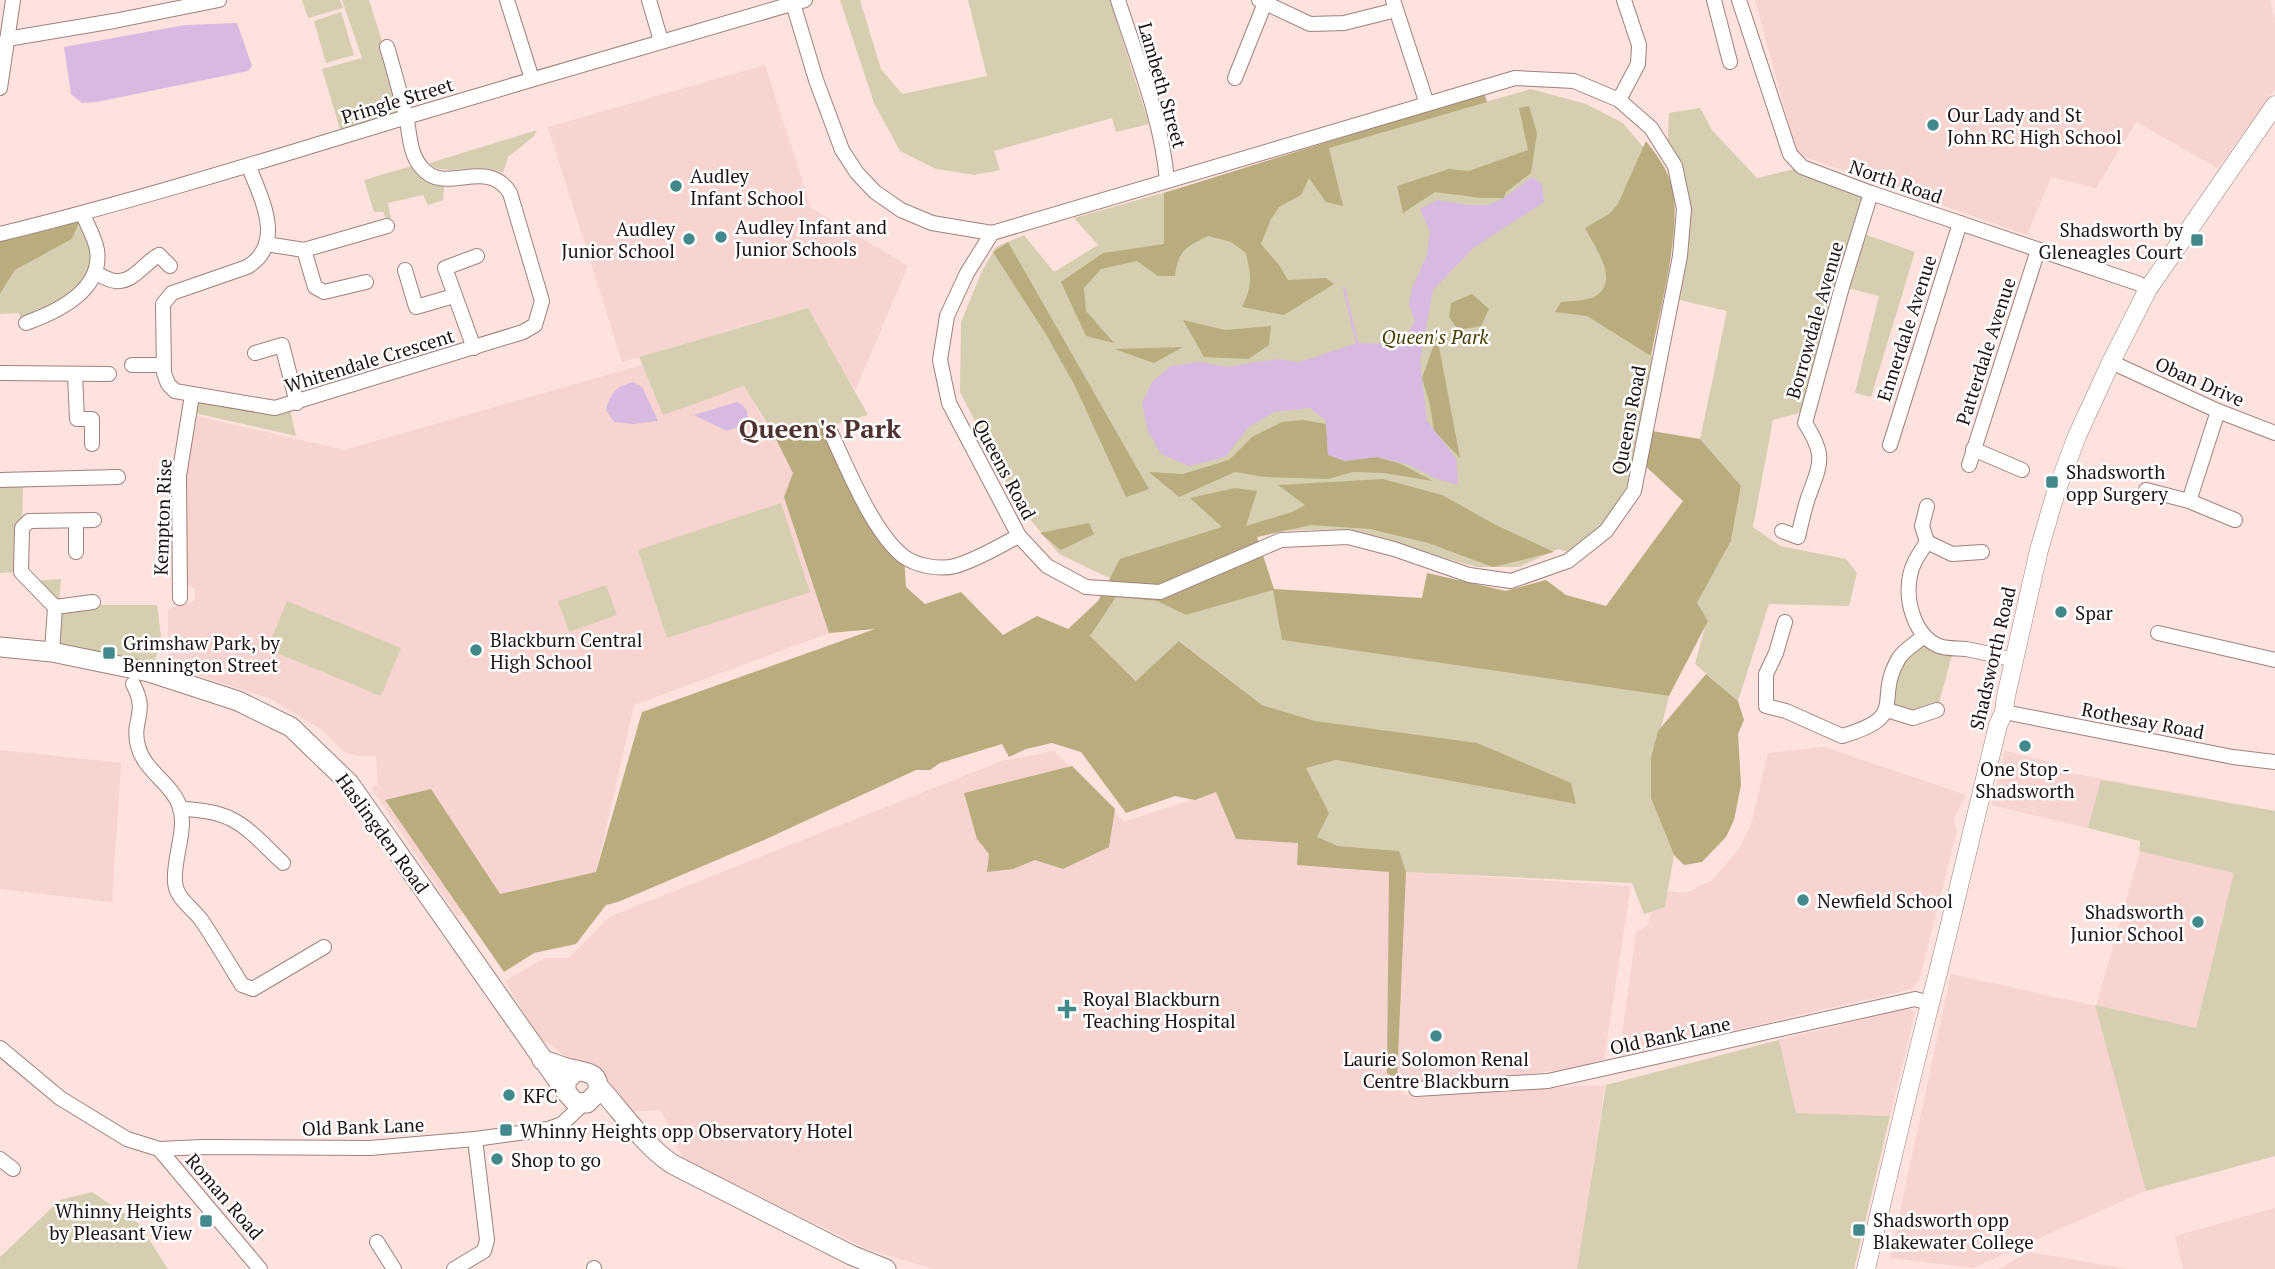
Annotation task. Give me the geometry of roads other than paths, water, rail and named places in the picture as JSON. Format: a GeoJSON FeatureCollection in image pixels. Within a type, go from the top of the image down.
{"type":"FeatureCollection","features":[{"type":"Feature","properties":{"kind":"highway","name":"Haslingden Road"},"geometry":{"type":"LineString","coordinates":[[0,647],[52,652],[156,674],[238,701],[291,727],[349,783],[542,1060],[576,1098]]}},
{"type":"Feature","properties":{"kind":"highway"},"geometry":{"type":"LineString","coordinates":[[542,1060],[592,1073],[599,1087],[616,1105],[623,1118],[660,1155],[673,1164],[851,1255],[886,1269]]}},
{"type":"Feature","properties":{"kind":"highway"},"geometry":{"type":"LineString","coordinates":[[577,1070],[566,1081],[576,1098],[623,1118]]}},
{"type":"Feature","properties":{"kind":"highway"},"geometry":{"type":"LineString","coordinates":[[576,1098],[596,1096],[599,1087]]}},
{"type":"Feature","properties":{"kind":"main road","name":"Shadsworth Road"},"geometry":{"type":"LineString","coordinates":[[1866,1269],[1914,1076],[1929,1003],[1998,725],[2004,712],[2013,660],[2039,550],[2056,492],[2110,362],[2148,289],[2275,104]]}},
{"type":"Feature","properties":{"kind":"street"},"geometry":{"type":"LineString","coordinates":[[0,88],[13,0]]}},
{"type":"Feature","properties":{"kind":"street"},"geometry":{"type":"LineString","coordinates":[[8,38],[127,19],[219,0]]}},
{"type":"Feature","properties":{"kind":"street"},"geometry":{"type":"LineString","coordinates":[[507,0],[532,79]]}},
{"type":"Feature","properties":{"kind":"street"},"geometry":{"type":"LineString","coordinates":[[649,0],[661,41]]}},
{"type":"Feature","properties":{"kind":"street","name":"Lambeth Street"},"geometry":{"type":"LineString","coordinates":[[1118,0],[1146,84],[1165,155],[1167,181]]}},
{"type":"Feature","properties":{"kind":"street"},"geometry":{"type":"LineString","coordinates":[[1619,100],[1637,64],[1639,45],[1624,0]]}},
{"type":"Feature","properties":{"kind":"street"},"geometry":{"type":"LineString","coordinates":[[1714,0],[1730,62]]}},
{"type":"Feature","properties":{"kind":"street","name":"North Road"},"geometry":{"type":"LineString","coordinates":[[1739,0],[1790,154],[1802,167],[1871,193],[2137,282],[2148,289]]}},
{"type":"Feature","properties":{"kind":"street"},"geometry":{"type":"LineString","coordinates":[[797,1],[816,80],[842,150],[858,173],[875,191],[901,210],[932,223],[992,233]]}},
{"type":"Feature","properties":{"kind":"street","name":"Pringle Street"},"geometry":{"type":"LineString","coordinates":[[0,234],[83,214],[249,167],[406,117],[797,1]]}},
{"type":"Feature","properties":{"kind":"street"},"geometry":{"type":"LineString","coordinates":[[1235,78],[1262,2],[1310,24],[1344,23],[1395,5],[1427,104]]}},
{"type":"Feature","properties":{"kind":"street"},"geometry":{"type":"LineString","coordinates":[[387,47],[406,117]]}},
{"type":"Feature","properties":{"kind":"street","name":"Queens Road"},"geometry":{"type":"LineString","coordinates":[[1515,78],[1574,81],[1619,100],[1651,128],[1675,166],[1684,209],[1680,256],[1634,491],[1606,531],[1568,561],[1510,581],[1469,575],[1348,537],[1281,540],[1160,592],[1086,587],[1047,566],[1019,536],[949,403],[940,359],[947,316],[967,273],[992,233],[1167,181],[1515,78]]}},
{"type":"Feature","properties":{"kind":"street","name":"Whitendale Crescent"},"geometry":{"type":"LineString","coordinates":[[163,365],[168,384],[175,391],[275,408],[474,348],[523,332],[535,325],[542,302],[510,193],[505,185],[487,175],[434,177],[426,173],[412,151],[406,117]]}},
{"type":"Feature","properties":{"kind":"street"},"geometry":{"type":"LineString","coordinates":[[132,365],[163,365],[163,304],[172,293],[256,262],[269,236],[268,216],[249,167]]}},
{"type":"Feature","properties":{"kind":"street","name":"Borrowdale Avenue"},"geometry":{"type":"LineString","coordinates":[[1783,531],[1798,537],[1808,496],[1820,469],[1815,439],[1805,423],[1871,193]]}},
{"type":"Feature","properties":{"kind":"street"},"geometry":{"type":"LineString","coordinates":[[26,323],[55,313],[83,292],[95,273],[97,251],[83,214]]}},
{"type":"Feature","properties":{"kind":"street","name":"Ennerdale Avenue"},"geometry":{"type":"LineString","coordinates":[[1890,445],[1960,223]]}},
{"type":"Feature","properties":{"kind":"street"},"geometry":{"type":"LineString","coordinates":[[266,244],[304,250],[387,226]]}},
{"type":"Feature","properties":{"kind":"street"},"geometry":{"type":"LineString","coordinates":[[304,250],[315,287],[324,292],[366,282]]}},
{"type":"Feature","properties":{"kind":"street","name":"Patterdale Avenue"},"geometry":{"type":"LineString","coordinates":[[1969,464],[2038,250]]}},
{"type":"Feature","properties":{"kind":"street"},"geometry":{"type":"LineString","coordinates":[[95,273],[117,282],[132,278],[159,255],[170,266]]}},
{"type":"Feature","properties":{"kind":"street"},"geometry":{"type":"LineString","coordinates":[[474,348],[445,268],[477,256]]}},
{"type":"Feature","properties":{"kind":"street"},"geometry":{"type":"LineString","coordinates":[[405,270],[416,307],[454,296]]}},
{"type":"Feature","properties":{"kind":"street"},"geometry":{"type":"LineString","coordinates":[[255,353],[282,345],[297,403]]}},
{"type":"Feature","properties":{"kind":"street","name":"Oban Drive"},"geometry":{"type":"LineString","coordinates":[[2110,362],[2218,411],[2275,433]]}},
{"type":"Feature","properties":{"kind":"street"},"geometry":{"type":"LineString","coordinates":[[0,373],[109,374]]}},
{"type":"Feature","properties":{"kind":"street"},"geometry":{"type":"LineString","coordinates":[[75,374],[77,419],[92,419],[92,444]]}},
{"type":"Feature","properties":{"kind":"street","name":"Kempton Rise"},"geometry":{"type":"LineString","coordinates":[[180,598],[179,476],[192,395]]}},
{"type":"Feature","properties":{"kind":"street"},"geometry":{"type":"LineString","coordinates":[[2189,501],[2218,411]]}},
{"type":"Feature","properties":{"kind":"street"},"geometry":{"type":"LineString","coordinates":[[830,430],[862,499],[879,528],[904,557],[928,566],[954,566],[1019,536]]}},
{"type":"Feature","properties":{"kind":"street"},"geometry":{"type":"LineString","coordinates":[[1973,449],[2022,470]]}},
{"type":"Feature","properties":{"kind":"street"},"geometry":{"type":"LineString","coordinates":[[0,480],[118,477]]}},
{"type":"Feature","properties":{"kind":"street"},"geometry":{"type":"LineString","coordinates":[[2146,490],[2189,501],[2235,520]]}},
{"type":"Feature","properties":{"kind":"street"},"geometry":{"type":"LineString","coordinates":[[1927,506],[1922,526],[1927,542],[1952,554],[1982,552]]}},
{"type":"Feature","properties":{"kind":"street"},"geometry":{"type":"LineString","coordinates":[[52,652],[55,607],[21,572],[22,528],[29,521],[94,520]]}},
{"type":"Feature","properties":{"kind":"street"},"geometry":{"type":"LineString","coordinates":[[76,521],[76,552]]}},
{"type":"Feature","properties":{"kind":"street"},"geometry":{"type":"LineString","coordinates":[[1927,542],[1914,561],[1909,577],[1911,610],[1924,636],[1941,647],[1968,649],[2013,660]]}},
{"type":"Feature","properties":{"kind":"street"},"geometry":{"type":"LineString","coordinates":[[55,607],[93,602]]}},
{"type":"Feature","properties":{"kind":"street"},"geometry":{"type":"LineString","coordinates":[[1785,622],[1776,653],[1766,674],[1766,706],[1786,711],[1842,736],[1867,729],[1878,721],[1887,710],[1892,672],[1900,656],[1924,636]]}},
{"type":"Feature","properties":{"kind":"street"},"geometry":{"type":"LineString","coordinates":[[2158,634],[2275,660]]}},
{"type":"Feature","properties":{"kind":"street"},"geometry":{"type":"LineString","coordinates":[[133,684],[140,697],[141,709],[136,734],[138,748],[149,768],[173,794],[180,808],[175,886],[183,901],[200,918],[242,985],[253,989],[324,947]]}},
{"type":"Feature","properties":{"kind":"street"},"geometry":{"type":"LineString","coordinates":[[1887,710],[1913,718],[1937,710]]}},
{"type":"Feature","properties":{"kind":"street","name":"Rothesay Road"},"geometry":{"type":"LineString","coordinates":[[2004,712],[2233,757],[2275,762]]}},
{"type":"Feature","properties":{"kind":"street"},"geometry":{"type":"LineString","coordinates":[[180,808],[228,815],[283,863]]}},
{"type":"Feature","properties":{"kind":"street","name":"Old Bank Lane"},"geometry":{"type":"LineString","coordinates":[[1416,1089],[1548,1081],[1915,999],[1929,1003]]}},
{"type":"Feature","properties":{"kind":"street"},"geometry":{"type":"LineString","coordinates":[[2,1054],[60,1098],[127,1139],[159,1149]]}},
{"type":"Feature","properties":{"kind":"street","name":"Old Bank Lane"},"geometry":{"type":"LineString","coordinates":[[159,1149],[370,1148],[475,1139],[548,1129],[565,1121],[576,1098]]}},
{"type":"Feature","properties":{"kind":"street"},"geometry":{"type":"LineString","coordinates":[[454,1269],[484,1251],[487,1240],[475,1139]]}},
{"type":"Feature","properties":{"kind":"street","name":"Roman Road"},"geometry":{"type":"LineString","coordinates":[[159,1149],[260,1269]]}},
{"type":"Feature","properties":{"kind":"street"},"geometry":{"type":"LineString","coordinates":[[0,1159],[13,1169]]}},
{"type":"Feature","properties":{"kind":"street"},"geometry":{"type":"LineString","coordinates":[[377,1242],[394,1269]]}},
{"type":"Feature","properties":{"kind":"waterway"},"geometry":{"type":"LineString","coordinates":[[1344,288],[1357,343]]}},
{"type":"Feature","properties":{"kind":"place","name":"Our Lady and St John RC High School"},"geometry":{"type":"Point","coordinates":[1933,125]}},
{"type":"Feature","properties":{"kind":"place","name":"Audley Infant School"},"geometry":{"type":"Point","coordinates":[676,186]}},
{"type":"Feature","properties":{"kind":"place","name":"Audley Infant and Junior Schools"},"geometry":{"type":"Point","coordinates":[721,237]}},
{"type":"Feature","properties":{"kind":"place","name":"Audley Junior School"},"geometry":{"type":"Point","coordinates":[689,239]}},
{"type":"Feature","properties":{"kind":"place","name":"Shadsworth by Gleneagles Court"},"geometry":{"type":"Point","coordinates":[2197,240]}},
{"type":"Feature","properties":{"kind":"place","name":"Shadsworth opp Surgery"},"geometry":{"type":"Point","coordinates":[2052,482]}},
{"type":"Feature","properties":{"kind":"place","name":"Spar"},"geometry":{"type":"Point","coordinates":[2061,612]}},
{"type":"Feature","properties":{"kind":"place","name":"Blackburn Central High School"},"geometry":{"type":"Point","coordinates":[476,650]}},
{"type":"Feature","properties":{"kind":"place","name":"Grimshaw Park, by Bennington Street"},"geometry":{"type":"Point","coordinates":[109,653]}},
{"type":"Feature","properties":{"kind":"place","name":"One Stop - Shadsworth"},"geometry":{"type":"Point","coordinates":[2025,746]}},
{"type":"Feature","properties":{"kind":"place","name":"Newfield School"},"geometry":{"type":"Point","coordinates":[1803,900]}},
{"type":"Feature","properties":{"kind":"place","name":"Shadsworth Junior School"},"geometry":{"type":"Point","coordinates":[2198,922]}},
{"type":"Feature","properties":{"kind":"place","name":"Royal Blackburn Teaching Hospital"},"geometry":{"type":"Point","coordinates":[1067,1009]}},
{"type":"Feature","properties":{"kind":"place","name":"Laurie Solomon Renal Centre Blackburn"},"geometry":{"type":"Point","coordinates":[1436,1036]}},
{"type":"Feature","properties":{"kind":"place","name":"KFC"},"geometry":{"type":"Point","coordinates":[509,1095]}},
{"type":"Feature","properties":{"kind":"place","name":"Whinny Heights opp Observatory Hotel"},"geometry":{"type":"Point","coordinates":[506,1130]}},
{"type":"Feature","properties":{"kind":"place","name":"Shop to go"},"geometry":{"type":"Point","coordinates":[497,1159]}},
{"type":"Feature","properties":{"kind":"place","name":"Whinny Heights by Pleasant View"},"geometry":{"type":"Point","coordinates":[206,1221]}},
{"type":"Feature","properties":{"kind":"place","name":"Shadsworth opp Blakewater College"},"geometry":{"type":"Point","coordinates":[1859,1230]}},
{"type":"Feature","properties":{"kind":"district","name":"Queen's Park"},"geometry":{"type":"Point","coordinates":[820,428]}}]}
